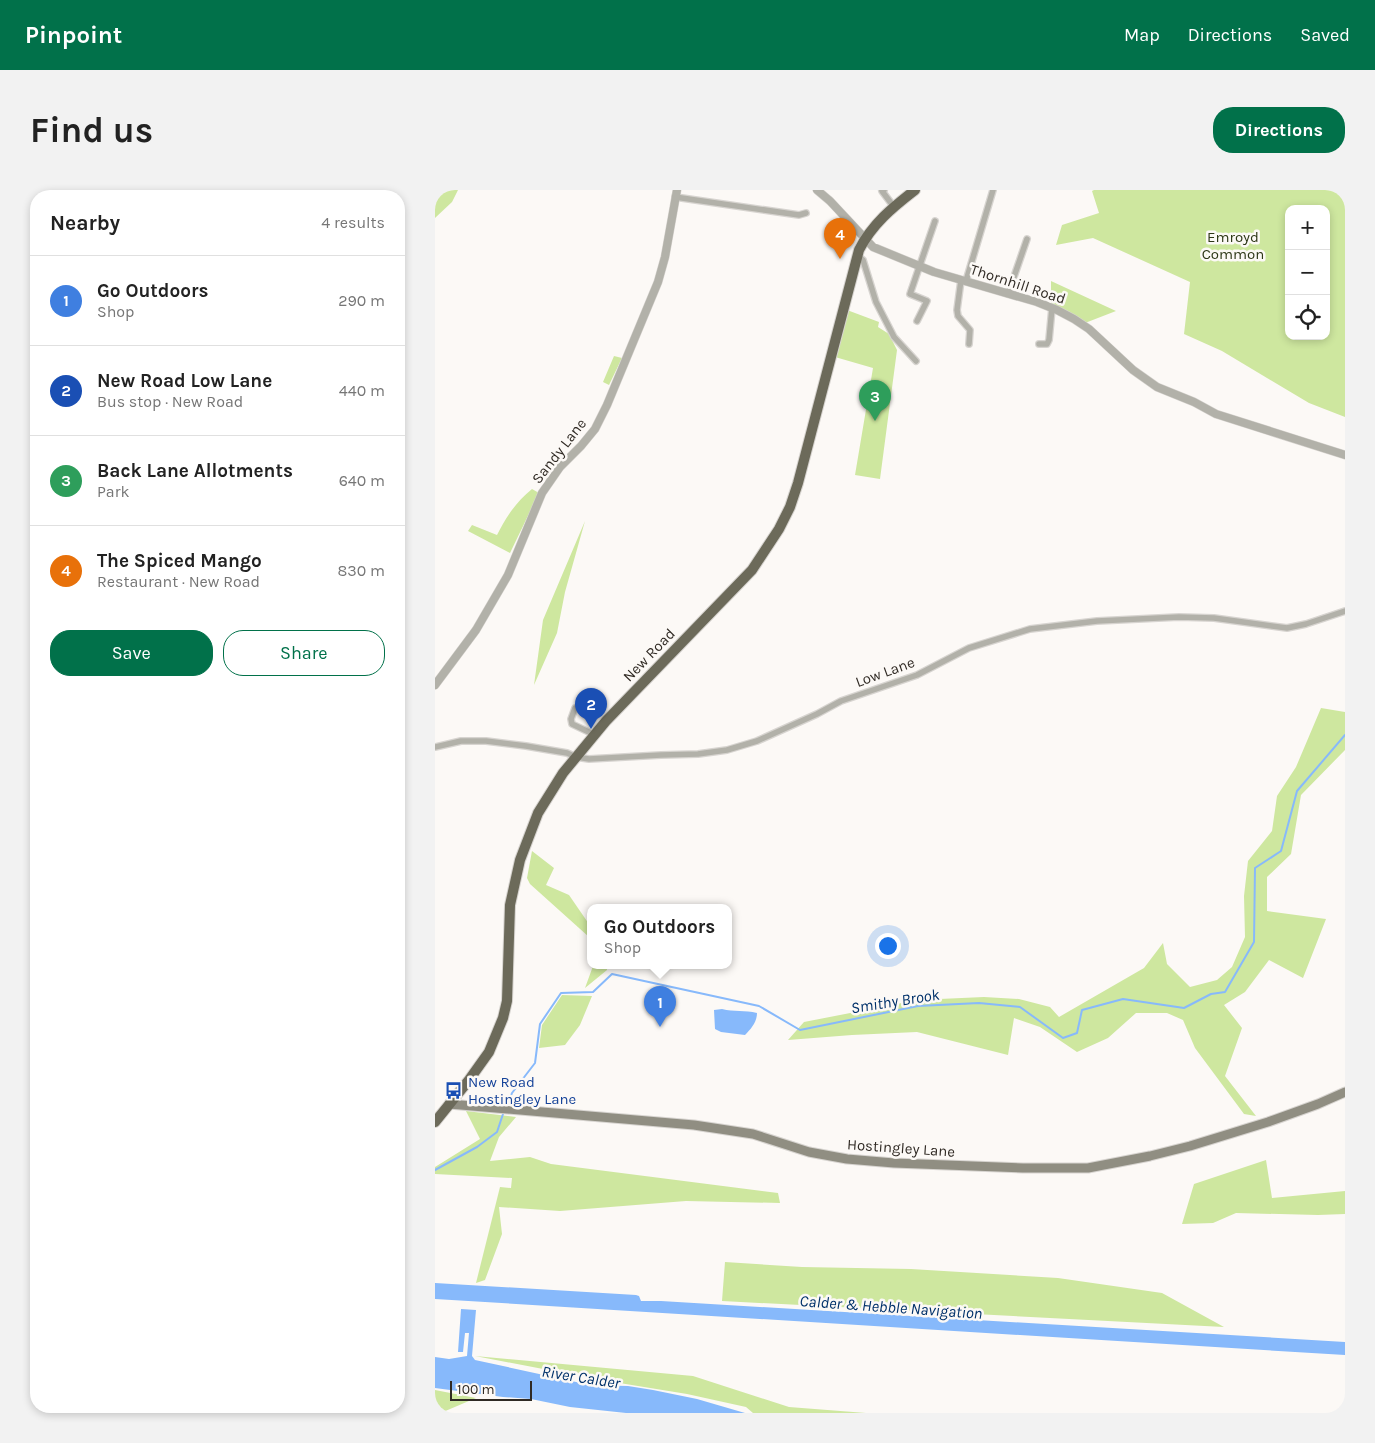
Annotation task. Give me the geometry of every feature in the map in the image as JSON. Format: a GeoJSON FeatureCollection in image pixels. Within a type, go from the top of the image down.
{"type":"FeatureCollection","features":[{"type":"Feature","properties":{"kind":"highway","name":"New Road"},"geometry":{"type":"LineString","coordinates":[[435,1122],[489,1052],[497,1036],[507,1001],[510,905],[520,860],[538,813],[563,773],[576,757],[626,699],[752,570],[779,529],[798,483],[858,252],[865,238],[881,219],[915,190]]}},
{"type":"Feature","properties":{"kind":"main road","name":"Hostingley Lane"},"geometry":{"type":"LineString","coordinates":[[449,1104],[694,1125],[753,1134],[809,1152],[847,1159],[894,1163],[1023,1168],[1088,1168],[1190,1146],[1268,1122],[1345,1092]]}},
{"type":"Feature","properties":{"kind":"street","name":"Thornhill Road"},"geometry":{"type":"LineString","coordinates":[[817,190],[830,201],[873,247],[919,266],[1052,308],[1074,318],[1089,329],[1133,370],[1157,387],[1194,402],[1215,414],[1345,455]]}},
{"type":"Feature","properties":{"kind":"street"},"geometry":{"type":"LineString","coordinates":[[884,190],[894,207]]}},
{"type":"Feature","properties":{"kind":"street"},"geometry":{"type":"LineString","coordinates":[[969,344],[970,330],[958,316],[957,310],[963,280],[993,190]]}},
{"type":"Feature","properties":{"kind":"street"},"geometry":{"type":"LineString","coordinates":[[676,194],[799,215],[806,213]]}},
{"type":"Feature","properties":{"kind":"street","name":"Sandy Lane"},"geometry":{"type":"LineString","coordinates":[[435,685],[476,630],[508,575],[542,493],[560,467],[581,446],[599,421],[658,282],[665,257],[676,194]]}},
{"type":"Feature","properties":{"kind":"street"},"geometry":{"type":"LineString","coordinates":[[917,321],[927,301],[910,294],[935,221]]}},
{"type":"Feature","properties":{"kind":"street"},"geometry":{"type":"LineString","coordinates":[[1008,294],[1027,239]]}},
{"type":"Feature","properties":{"kind":"street"},"geometry":{"type":"LineString","coordinates":[[858,252],[863,260],[876,302],[894,337],[915,361]]}},
{"type":"Feature","properties":{"kind":"street"},"geometry":{"type":"LineString","coordinates":[[1039,344],[1047,344],[1049,340],[1052,308]]}},
{"type":"Feature","properties":{"kind":"street","name":"Low Lane"},"geometry":{"type":"LineString","coordinates":[[435,747],[461,741],[486,741],[567,753],[576,757],[606,759],[661,754],[698,754],[727,750],[781,731],[841,701],[917,675],[969,648],[1030,629],[1097,621],[1179,617],[1214,618],[1287,628],[1306,624],[1345,611]]}},
{"type":"Feature","properties":{"kind":"street"},"geometry":{"type":"LineString","coordinates":[[575,708],[571,719],[572,724],[595,735]]}},
{"type":"Feature","properties":{"kind":"green space"},"geometry":{"type":"Polygon","coordinates":[[[435,190],[458,190],[452,202],[435,218],[435,190]]]}},
{"type":"Feature","properties":{"kind":"green space","name":"Emroyd Common"},"geometry":{"type":"Polygon","coordinates":[[[1094,190],[1345,190],[1345,417],[1309,403],[1222,351],[1184,334],[1190,282],[1093,238],[1056,245],[1062,225],[1099,213],[1092,191],[1094,190]]]}},
{"type":"Feature","properties":{"kind":"green space"},"geometry":{"type":"Polygon","coordinates":[[[1051,281],[1116,311],[1085,323],[1051,305],[1051,281]]]}},
{"type":"Feature","properties":{"kind":"green space"},"geometry":{"type":"Polygon","coordinates":[[[847,310],[879,322],[878,327],[889,334],[897,350],[880,479],[855,475],[873,368],[835,357],[847,310]]]}},
{"type":"Feature","properties":{"kind":"green space"},"geometry":{"type":"Polygon","coordinates":[[[614,356],[622,358],[609,385],[603,382],[614,356]]]}},
{"type":"Feature","properties":{"kind":"green space"},"geometry":{"type":"Polygon","coordinates":[[[532,489],[539,493],[510,553],[468,531],[472,525],[497,535],[512,510],[532,489]]]}},
{"type":"Feature","properties":{"kind":"green space"},"geometry":{"type":"Polygon","coordinates":[[[585,521],[565,592],[557,633],[534,685],[543,620],[585,521]]]}},
{"type":"Feature","properties":{"kind":"green space"},"geometry":{"type":"Polygon","coordinates":[[[1321,708],[1345,712],[1345,750],[1301,795],[1291,854],[1267,877],[1267,911],[1326,919],[1303,978],[1269,960],[1245,992],[1224,1005],[1242,1028],[1225,1076],[1256,1116],[1244,1114],[1195,1048],[1183,1020],[1167,1013],[1136,1013],[1108,1038],[1077,1052],[1040,1027],[1014,1018],[1008,1055],[917,1032],[788,1040],[804,1022],[917,1000],[984,997],[1019,999],[1050,1007],[1059,1017],[1144,968],[1163,943],[1167,964],[1190,987],[1217,980],[1232,967],[1245,937],[1244,896],[1248,861],[1272,831],[1277,796],[1296,767],[1321,708]]]}},
{"type":"Feature","properties":{"kind":"green space"},"geometry":{"type":"Polygon","coordinates":[[[532,851],[554,868],[546,885],[569,895],[587,921],[587,935],[530,884],[527,878],[532,851]]]}},
{"type":"Feature","properties":{"kind":"green space"},"geometry":{"type":"Polygon","coordinates":[[[592,969],[607,969],[607,970],[585,988],[592,969]]]}},
{"type":"Feature","properties":{"kind":"green space"},"geometry":{"type":"Polygon","coordinates":[[[562,995],[592,996],[580,1025],[565,1045],[539,1048],[542,1025],[562,995]]]}},
{"type":"Feature","properties":{"kind":"green space"},"geometry":{"type":"Polygon","coordinates":[[[466,1111],[516,1117],[499,1137],[490,1161],[530,1157],[551,1164],[778,1193],[780,1203],[686,1201],[560,1211],[499,1207],[502,1234],[485,1280],[476,1283],[500,1187],[511,1188],[512,1178],[435,1174],[435,1167],[480,1139],[466,1111]]]}},
{"type":"Feature","properties":{"kind":"green space"},"geometry":{"type":"Polygon","coordinates":[[[1266,1160],[1272,1198],[1345,1191],[1345,1214],[1236,1213],[1213,1223],[1182,1224],[1194,1184],[1266,1160]]]}},
{"type":"Feature","properties":{"kind":"green space"},"geometry":{"type":"Polygon","coordinates":[[[725,1262],[802,1267],[911,1269],[1058,1278],[1162,1293],[1224,1327],[722,1301],[725,1262]]]}},
{"type":"Feature","properties":{"kind":"green space"},"geometry":{"type":"Polygon","coordinates":[[[475,1356],[693,1376],[789,1407],[866,1413],[753,1413],[746,1407],[687,1394],[475,1356]]]}},
{"type":"Feature","properties":{"kind":"green space"},"geometry":{"type":"Polygon","coordinates":[[[435,1390],[476,1398],[443,1412],[435,1411],[435,1390]]]}},
{"type":"Feature","properties":{"kind":"water"},"geometry":{"type":"Polygon","coordinates":[[[722,1009],[757,1013],[756,1019],[745,1035],[721,1032],[715,1029],[714,1010],[722,1009]]]}},
{"type":"Feature","properties":{"kind":"water"},"geometry":{"type":"Polygon","coordinates":[[[435,1283],[636,1295],[639,1296],[641,1301],[1345,1342],[1345,1355],[435,1299],[435,1283]]]}},
{"type":"Feature","properties":{"kind":"water","name":"River Calder"},"geometry":{"type":"Polygon","coordinates":[[[461,1309],[476,1310],[472,1356],[475,1360],[590,1385],[628,1386],[653,1390],[697,1399],[745,1413],[626,1413],[570,1407],[531,1399],[435,1388],[435,1357],[449,1359],[467,1356],[469,1333],[465,1333],[463,1352],[458,1352],[461,1309]]]}},
{"type":"Feature","properties":{"kind":"waterway","name":"Smithy Brook"},"geometry":{"type":"LineString","coordinates":[[507,1106],[512,1093],[535,1063],[540,1024],[561,993],[593,992],[612,974],[759,1006],[800,1030],[918,1006],[979,1003],[1020,1007],[1063,1038],[1077,1033],[1082,1010],[1123,999],[1184,1008],[1211,994],[1225,992],[1254,942],[1255,868],[1281,851],[1297,791],[1345,735]]}},
{"type":"Feature","properties":{"kind":"waterway","name":"Smithy Brook"},"geometry":{"type":"LineString","coordinates":[[435,1170],[477,1147],[497,1132],[503,1114]]}},
{"type":"Feature","properties":{"kind":"place","name":"The Spiced Mango"},"geometry":{"type":"Point","coordinates":[840,259]}},
{"type":"Feature","properties":{"kind":"place","name":"Back Lane Allotments"},"geometry":{"type":"Point","coordinates":[875,421]}},
{"type":"Feature","properties":{"kind":"place","name":"New Road Low Lane"},"geometry":{"type":"Point","coordinates":[591,729]}},
{"type":"Feature","properties":{"kind":"place","name":"Go Outdoors"},"geometry":{"type":"Point","coordinates":[660,1027]}},
{"type":"Feature","properties":{"kind":"place","name":"New Road Hostingley Lane"},"geometry":{"type":"Point","coordinates":[454,1091]}},
{"type":"Feature","properties":{"kind":"water label","name":"Calder & Hebble Navigation"},"geometry":{"type":"Point","coordinates":[891,1307]}}]}
